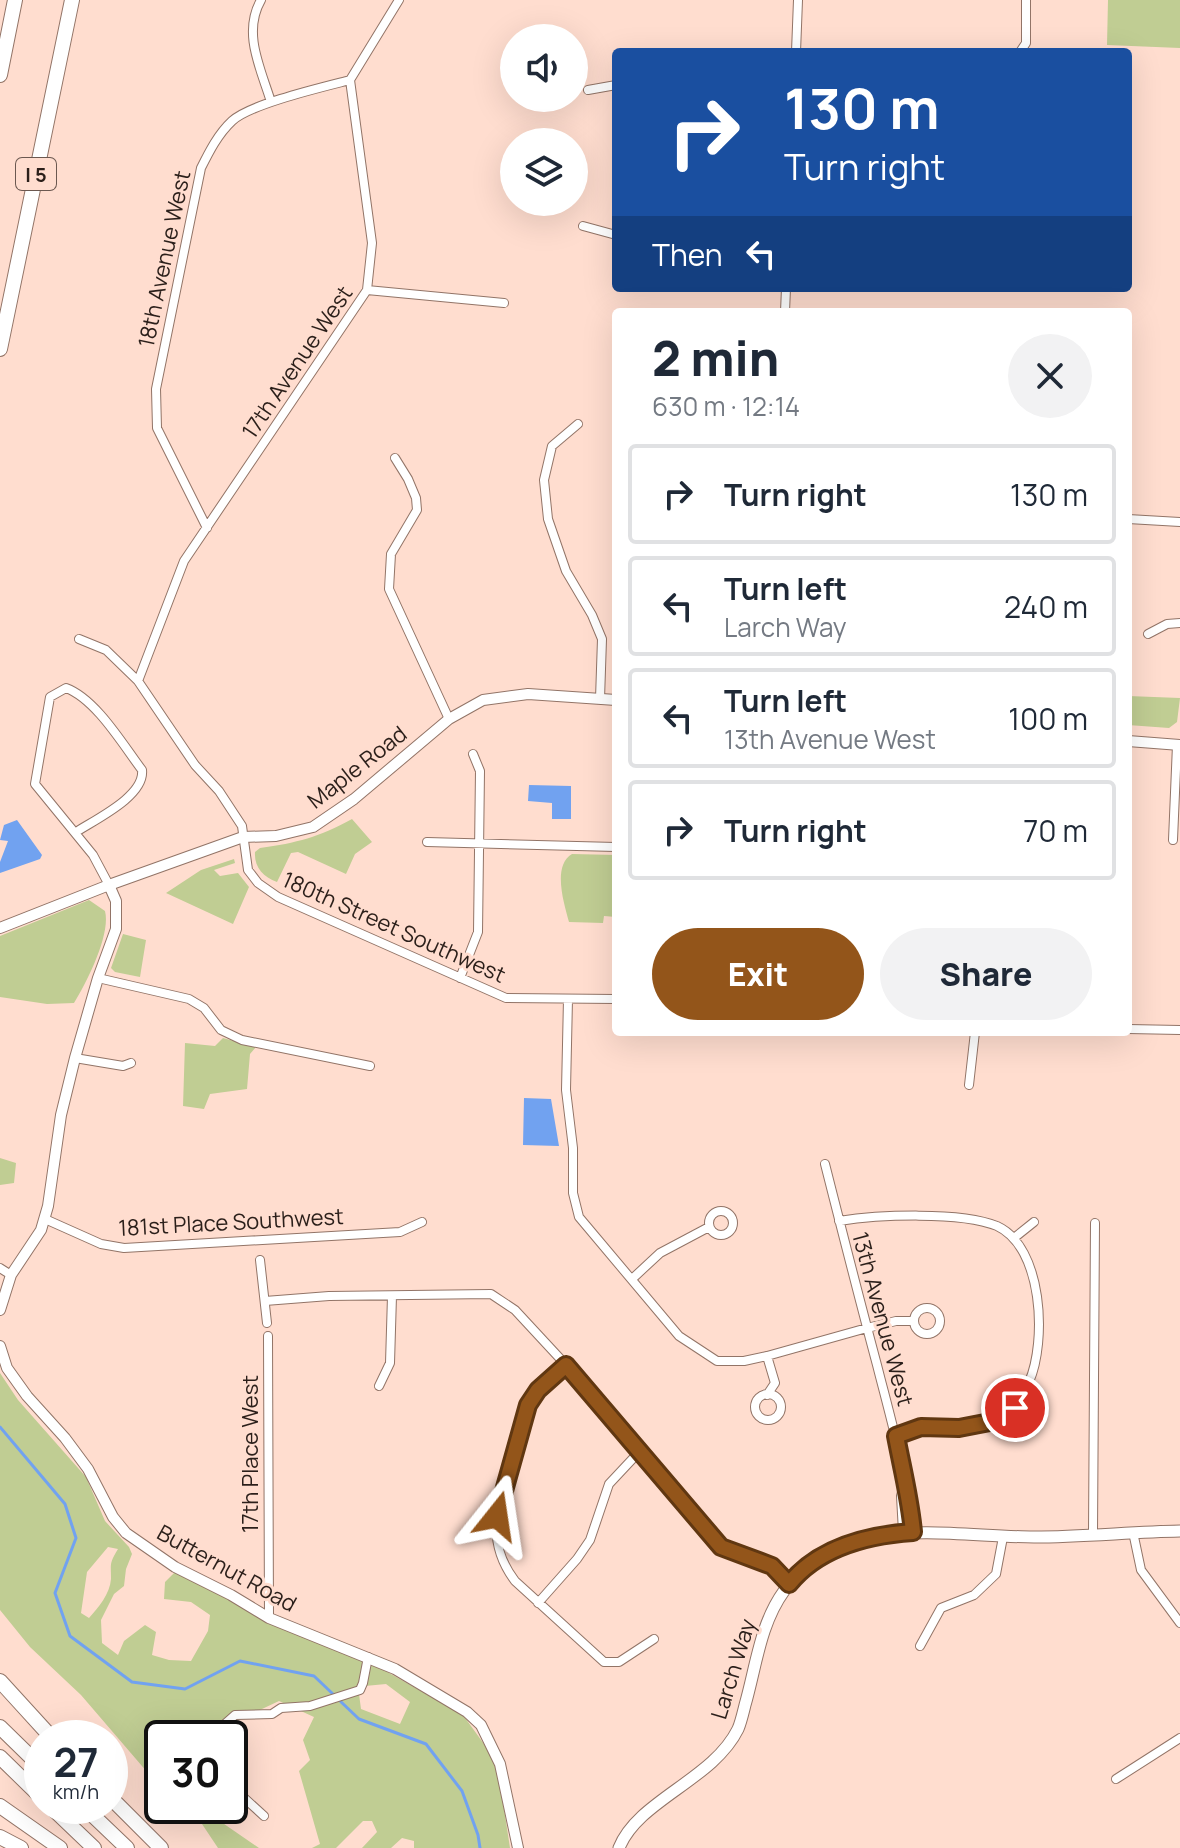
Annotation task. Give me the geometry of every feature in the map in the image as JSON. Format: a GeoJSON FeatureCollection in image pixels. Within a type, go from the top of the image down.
{"type":"FeatureCollection","features":[{"type":"Feature","properties":{"kind":"highway"},"geometry":{"type":"LineString","coordinates":[[0,75],[15,0]]}},
{"type":"Feature","properties":{"kind":"highway","name":"I 5"},"geometry":{"type":"LineString","coordinates":[[0,349],[72,0]]}},
{"type":"Feature","properties":{"kind":"highway"},"geometry":{"type":"LineString","coordinates":[[0,1681],[36,1720]]}},
{"type":"Feature","properties":{"kind":"highway"},"geometry":{"type":"LineString","coordinates":[[0,1727],[24,1750]]}},
{"type":"Feature","properties":{"kind":"highway"},"geometry":{"type":"LineString","coordinates":[[0,1757],[24,1780]]}},
{"type":"Feature","properties":{"kind":"highway"},"geometry":{"type":"LineString","coordinates":[[0,1806],[60,1848]]}},
{"type":"Feature","properties":{"kind":"highway"},"geometry":{"type":"LineString","coordinates":[[128,1815],[161,1848]]}},
{"type":"Feature","properties":{"kind":"highway"},"geometry":{"type":"LineString","coordinates":[[69,1824],[94,1848]]}},
{"type":"Feature","properties":{"kind":"highway"},"geometry":{"type":"LineString","coordinates":[[102,1824],[127,1848]]}},
{"type":"Feature","properties":{"kind":"highway"},"geometry":{"type":"LineString","coordinates":[[0,1837],[21,1848]]}},
{"type":"Feature","properties":{"kind":"main road","name":"Larch Way"},"geometry":{"type":"LineString","coordinates":[[619,1848],[623,1837],[644,1814],[694,1779],[722,1751],[738,1729],[769,1617],[800,1571],[825,1555],[859,1539],[908,1532],[1003,1537],[1180,1531]]}},
{"type":"Feature","properties":{"kind":"street"},"geometry":{"type":"LineString","coordinates":[[261,0],[255,10],[252,40],[271,102]]}},
{"type":"Feature","properties":{"kind":"street"},"geometry":{"type":"LineString","coordinates":[[350,80],[399,0]]}},
{"type":"Feature","properties":{"kind":"street"},"geometry":{"type":"LineString","coordinates":[[796,48],[798,0]]}},
{"type":"Feature","properties":{"kind":"street"},"geometry":{"type":"LineString","coordinates":[[1023,48],[1026,43],[1026,0]]}},
{"type":"Feature","properties":{"kind":"street","name":"18th Avenue West"},"geometry":{"type":"LineString","coordinates":[[207,528],[157,428],[156,389],[201,168],[214,142],[233,119],[271,102],[350,80]]}},
{"type":"Feature","properties":{"kind":"street","name":"17th Avenue West"},"geometry":{"type":"LineString","coordinates":[[138,681],[184,561],[367,290],[372,243],[350,80]]}},
{"type":"Feature","properties":{"kind":"street"},"geometry":{"type":"LineString","coordinates":[[588,90],[612,86]]}},
{"type":"Feature","properties":{"kind":"street"},"geometry":{"type":"LineString","coordinates":[[583,226],[612,234]]}},
{"type":"Feature","properties":{"kind":"street"},"geometry":{"type":"LineString","coordinates":[[367,290],[504,303]]}},
{"type":"Feature","properties":{"kind":"street"},"geometry":{"type":"LineString","coordinates":[[578,424],[552,446],[544,480],[548,519],[566,571],[602,639],[600,699]]}},
{"type":"Feature","properties":{"kind":"street"},"geometry":{"type":"LineString","coordinates":[[395,458],[408,479],[417,510],[391,554],[389,589],[449,719]]}},
{"type":"Feature","properties":{"kind":"street"},"geometry":{"type":"LineString","coordinates":[[1132,519],[1180,522]]}},
{"type":"Feature","properties":{"kind":"street"},"geometry":{"type":"LineString","coordinates":[[1148,634],[1167,624],[1180,623]]}},
{"type":"Feature","properties":{"kind":"street"},"geometry":{"type":"LineString","coordinates":[[79,639],[106,650],[138,681],[195,765],[219,791],[242,826],[243,837]]}},
{"type":"Feature","properties":{"kind":"street"},"geometry":{"type":"LineString","coordinates":[[0,1310],[11,1275],[45,1219],[61,1115],[98,978],[116,929],[116,901],[93,855],[35,784],[50,697],[66,688],[77,692],[97,712],[142,770],[142,781],[131,795],[76,832]]}},
{"type":"Feature","properties":{"kind":"street","name":"Maple Road"},"geometry":{"type":"LineString","coordinates":[[0,928],[243,837],[276,836],[313,827],[354,799],[449,719],[477,702],[507,695],[612,700]]}},
{"type":"Feature","properties":{"kind":"street"},"geometry":{"type":"LineString","coordinates":[[1132,741],[1178,745],[1173,840]]}},
{"type":"Feature","properties":{"kind":"street"},"geometry":{"type":"LineString","coordinates":[[460,978],[478,932],[480,771],[473,754]]}},
{"type":"Feature","properties":{"kind":"street","name":"180th Street Southwest"},"geometry":{"type":"LineString","coordinates":[[243,837],[248,870],[258,883],[278,896],[460,978],[506,998],[612,999]]}},
{"type":"Feature","properties":{"kind":"street"},"geometry":{"type":"LineString","coordinates":[[427,842],[612,847]]}},
{"type":"Feature","properties":{"kind":"street"},"geometry":{"type":"LineString","coordinates":[[98,978],[189,999],[204,1008],[221,1030],[242,1040],[370,1066]]}},
{"type":"Feature","properties":{"kind":"street"},"geometry":{"type":"LineString","coordinates":[[568,999],[566,1090],[573,1148],[573,1193],[579,1217],[679,1336],[717,1361],[767,1356],[896,1321],[914,1321]]}},
{"type":"Feature","properties":{"kind":"street"},"geometry":{"type":"LineString","coordinates":[[1132,1029],[1180,1030]]}},
{"type":"Feature","properties":{"kind":"street"},"geometry":{"type":"LineString","coordinates":[[969,1085],[975,1036]]}},
{"type":"Feature","properties":{"kind":"street"},"geometry":{"type":"LineString","coordinates":[[75,1058],[123,1066],[131,1063]]}},
{"type":"Feature","properties":{"kind":"street","name":"13th Avenue West"},"geometry":{"type":"LineString","coordinates":[[825,1164],[896,1436],[909,1495],[908,1532]]}},
{"type":"Feature","properties":{"kind":"street"},"geometry":{"type":"LineString","coordinates":[[839,1221],[942,1217],[997,1226],[1014,1238],[1026,1254],[1034,1280],[1038,1309],[1037,1349],[1030,1380],[1015,1408],[990,1422],[959,1428],[921,1427],[896,1436]]}},
{"type":"Feature","properties":{"kind":"street","name":"181st Place Southwest"},"geometry":{"type":"LineString","coordinates":[[45,1219],[101,1244],[124,1248],[400,1232],[422,1222]]}},
{"type":"Feature","properties":{"kind":"street"},"geometry":{"type":"LineString","coordinates":[[1014,1238],[1034,1222]]}},
{"type":"Feature","properties":{"kind":"street"},"geometry":{"type":"LineString","coordinates":[[1093,1533],[1095,1223]]}},
{"type":"Feature","properties":{"kind":"street"},"geometry":{"type":"LineString","coordinates":[[632,1279],[660,1253],[709,1227]]}},
{"type":"Feature","properties":{"kind":"street"},"geometry":{"type":"LineString","coordinates":[[260,1260],[267,1323]]}},
{"type":"Feature","properties":{"kind":"street"},"geometry":{"type":"LineString","coordinates":[[0,1268],[11,1275]]}},
{"type":"Feature","properties":{"kind":"street"},"geometry":{"type":"LineString","coordinates":[[265,1301],[457,1292],[491,1294],[515,1310],[566,1365],[721,1547],[772,1566],[789,1584]]}},
{"type":"Feature","properties":{"kind":"street"},"geometry":{"type":"LineString","coordinates":[[379,1386],[390,1363],[392,1296]]}},
{"type":"Feature","properties":{"kind":"street","name":"17th Place West"},"geometry":{"type":"LineString","coordinates":[[268,1336],[269,1618]]}},
{"type":"Feature","properties":{"kind":"street","name":"Butternut Road"},"geometry":{"type":"LineString","coordinates":[[0,1346],[7,1368],[88,1469],[113,1517],[126,1533],[175,1567],[269,1618],[395,1669],[467,1712],[481,1725],[500,1764],[518,1848]]}},
{"type":"Feature","properties":{"kind":"street"},"geometry":{"type":"LineString","coordinates":[[767,1356],[775,1383],[767,1395]]}},
{"type":"Feature","properties":{"kind":"street"},"geometry":{"type":"LineString","coordinates":[[566,1365],[538,1390],[528,1405],[497,1516],[495,1533],[504,1566],[515,1581],[599,1659],[608,1663],[619,1662],[654,1639]]}},
{"type":"Feature","properties":{"kind":"street"},"geometry":{"type":"LineString","coordinates":[[1015,1408],[1035,1427]]}},
{"type":"Feature","properties":{"kind":"street"},"geometry":{"type":"LineString","coordinates":[[538,1603],[590,1540],[609,1484],[639,1452]]}},
{"type":"Feature","properties":{"kind":"street"},"geometry":{"type":"LineString","coordinates":[[1133,1532],[1141,1570],[1180,1623]]}},
{"type":"Feature","properties":{"kind":"street"},"geometry":{"type":"LineString","coordinates":[[920,1646],[941,1608],[974,1595],[996,1574],[1003,1537]]}},
{"type":"Feature","properties":{"kind":"street"},"geometry":{"type":"LineString","coordinates":[[229,1720],[235,1715],[272,1714],[281,1708],[324,1703],[360,1690],[368,1657]]}},
{"type":"Feature","properties":{"kind":"street"},"geometry":{"type":"LineString","coordinates":[[1116,1779],[1180,1738]]}},
{"type":"Feature","properties":{"kind":"street"},"geometry":{"type":"LineString","coordinates":[[248,1801],[264,1816]]}},
{"type":"Feature","properties":{"kind":"green space"},"geometry":{"type":"Polygon","coordinates":[[[1108,0],[1180,0],[1180,48],[1107,45],[1108,0]]]}},
{"type":"Feature","properties":{"kind":"green space"},"geometry":{"type":"Polygon","coordinates":[[[1132,696],[1180,698],[1177,722],[1169,728],[1132,725],[1132,696]]]}},
{"type":"Feature","properties":{"kind":"green space"},"geometry":{"type":"Polygon","coordinates":[[[352,819],[372,842],[355,854],[346,874],[298,852],[291,853],[277,882],[258,867],[255,852],[260,848],[308,838],[352,819]]]}},
{"type":"Feature","properties":{"kind":"green space"},"geometry":{"type":"Polygon","coordinates":[[[572,854],[612,855],[612,917],[604,916],[603,923],[569,922],[561,876],[566,860],[572,854]]]}},
{"type":"Feature","properties":{"kind":"green space"},"geometry":{"type":"Polygon","coordinates":[[[234,859],[235,863],[214,870],[220,876],[238,873],[249,887],[233,924],[166,893],[201,870],[234,859]]]}},
{"type":"Feature","properties":{"kind":"green space"},"geometry":{"type":"Polygon","coordinates":[[[89,900],[105,911],[105,932],[91,971],[74,1003],[47,1004],[0,997],[0,936],[89,900]]]}},
{"type":"Feature","properties":{"kind":"green space"},"geometry":{"type":"Polygon","coordinates":[[[123,934],[146,940],[140,977],[115,972],[111,968],[123,934]]]}},
{"type":"Feature","properties":{"kind":"green space"},"geometry":{"type":"Polygon","coordinates":[[[223,1038],[256,1047],[250,1054],[247,1089],[210,1094],[204,1109],[183,1106],[185,1043],[215,1046],[223,1038]]]}},
{"type":"Feature","properties":{"kind":"green space"},"geometry":{"type":"Polygon","coordinates":[[[0,1158],[16,1163],[14,1183],[0,1185],[0,1158]]]}},
{"type":"Feature","properties":{"kind":"green space"},"geometry":{"type":"Polygon","coordinates":[[[0,1373],[18,1400],[86,1477],[105,1521],[132,1554],[124,1586],[114,1594],[101,1620],[102,1643],[118,1655],[124,1641],[145,1625],[156,1632],[152,1655],[191,1661],[208,1631],[210,1615],[191,1602],[164,1599],[165,1582],[175,1572],[361,1657],[463,1715],[497,1762],[510,1848],[414,1848],[414,1841],[402,1838],[391,1848],[362,1848],[377,1832],[372,1821],[363,1821],[336,1848],[312,1848],[320,1844],[299,1771],[310,1760],[303,1740],[314,1717],[279,1701],[238,1720],[144,1720],[144,1768],[128,1750],[128,1720],[102,1720],[30,1647],[0,1610],[0,1373]],[[108,1547],[87,1572],[81,1613],[89,1618],[108,1590],[111,1564],[118,1549],[108,1547]],[[386,1684],[365,1686],[359,1694],[361,1709],[400,1724],[410,1702],[386,1684]]]}},
{"type":"Feature","properties":{"kind":"green space"},"geometry":{"type":"Polygon","coordinates":[[[202,1824],[224,1824],[259,1848],[218,1848],[202,1824]]]}},
{"type":"Feature","properties":{"kind":"water"},"geometry":{"type":"Polygon","coordinates":[[[529,785],[571,786],[571,819],[552,819],[552,803],[528,801],[529,785]]]}},
{"type":"Feature","properties":{"kind":"water"},"geometry":{"type":"Polygon","coordinates":[[[17,820],[42,855],[40,859],[0,873],[0,862],[8,841],[0,840],[4,825],[17,820]]]}},
{"type":"Feature","properties":{"kind":"water"},"geometry":{"type":"Polygon","coordinates":[[[524,1098],[551,1099],[559,1146],[523,1145],[524,1098]]]}},
{"type":"Feature","properties":{"kind":"waterway"},"geometry":{"type":"LineString","coordinates":[[0,1427],[65,1504],[76,1538],[55,1593],[70,1636],[132,1682],[185,1689],[240,1661],[314,1676],[334,1695]]}},
{"type":"Feature","properties":{"kind":"waterway"},"geometry":{"type":"LineString","coordinates":[[339,1700],[359,1719],[426,1744],[462,1791],[480,1848]]}},
{"type":"Feature","properties":{"kind":"route"},"geometry":{"type":"LineString","coordinates":[[497,1516],[528,1405],[538,1390],[566,1365],[721,1547],[772,1566],[789,1584],[800,1571],[859,1539],[913,1532],[909,1495],[896,1436],[921,1427],[959,1428],[990,1422],[1015,1408]]}}]}
